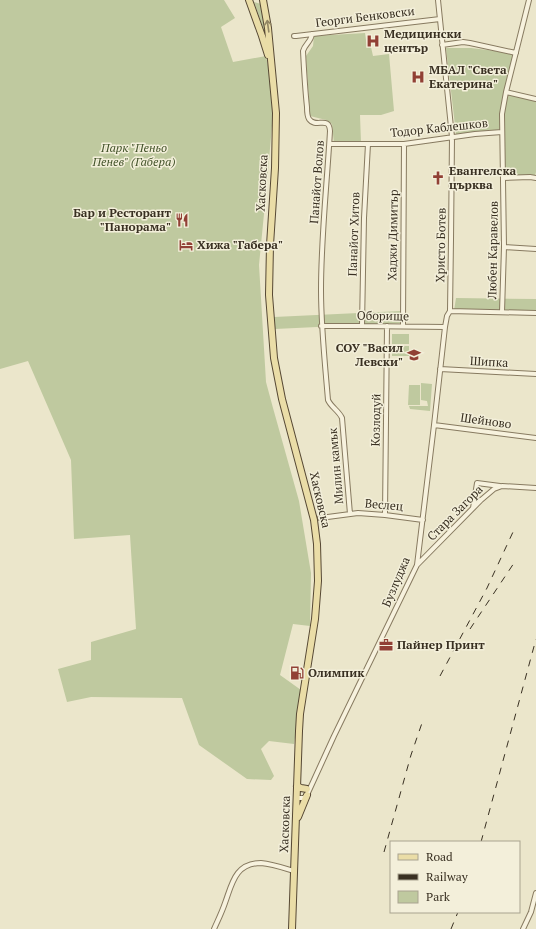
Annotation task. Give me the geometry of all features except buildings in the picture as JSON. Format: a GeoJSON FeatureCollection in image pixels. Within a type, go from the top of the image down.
{"type":"FeatureCollection","features":[{"type":"Feature","properties":{"kind":"main road","name":"Хасковска"},"geometry":{"type":"LineString","coordinates":[[249,0],[265,43],[274,78]]}},
{"type":"Feature","properties":{"kind":"main road","name":"Хасковска"},"geometry":{"type":"LineString","coordinates":[[263,0],[274,78],[276,113],[269,296],[274,358],[290,431],[312,510],[318,544],[318,581],[315,619],[300,714],[292,929]]}},
{"type":"Feature","properties":{"kind":"main road"},"geometry":{"type":"LineString","coordinates":[[296,828],[308,790],[297,786]]}},
{"type":"Feature","properties":{"kind":"street","name":"Христо Ботев"},"geometry":{"type":"LineString","coordinates":[[438,0],[452,137],[450,311],[447,316],[445,327],[440,369]]}},
{"type":"Feature","properties":{"kind":"street","name":"Любен Каравелов"},"geometry":{"type":"LineString","coordinates":[[502,312],[504,248],[502,114],[529,0]]}},
{"type":"Feature","properties":{"kind":"street","name":"Георги Бенковски"},"geometry":{"type":"LineString","coordinates":[[294,36],[440,19]]}},
{"type":"Feature","properties":{"kind":"street","name":"Панайот Волов"},"geometry":{"type":"LineString","coordinates":[[312,34],[310,41],[305,46],[303,51],[308,115],[312,122],[326,123],[330,126],[322,254],[321,326]]}},
{"type":"Feature","properties":{"kind":"street"},"geometry":{"type":"LineString","coordinates":[[442,44],[463,42],[516,52]]}},
{"type":"Feature","properties":{"kind":"street"},"geometry":{"type":"LineString","coordinates":[[506,92],[536,99]]}},
{"type":"Feature","properties":{"kind":"street","name":"Тодор Каблешков"},"geometry":{"type":"LineString","coordinates":[[330,144],[404,144],[475,134],[502,132]]}},
{"type":"Feature","properties":{"kind":"street","name":"Панайот Хитов"},"geometry":{"type":"LineString","coordinates":[[362,326],[364,218],[368,144]]}},
{"type":"Feature","properties":{"kind":"street","name":"Хаджи Димитър"},"geometry":{"type":"LineString","coordinates":[[403,326],[404,144]]}},
{"type":"Feature","properties":{"kind":"street"},"geometry":{"type":"LineString","coordinates":[[503,178],[536,178]]}},
{"type":"Feature","properties":{"kind":"street"},"geometry":{"type":"LineString","coordinates":[[504,248],[536,248]]}},
{"type":"Feature","properties":{"kind":"street"},"geometry":{"type":"LineString","coordinates":[[450,311],[536,313]]}},
{"type":"Feature","properties":{"kind":"street","name":"Оборище"},"geometry":{"type":"LineString","coordinates":[[321,326],[445,327]]}},
{"type":"Feature","properties":{"kind":"street","name":"Милин камък"},"geometry":{"type":"LineString","coordinates":[[321,326],[328,400],[342,418],[350,514]]}},
{"type":"Feature","properties":{"kind":"street","name":"Козлодуй"},"geometry":{"type":"LineString","coordinates":[[385,515],[387,326]]}},
{"type":"Feature","properties":{"kind":"street","name":"Шипка"},"geometry":{"type":"LineString","coordinates":[[440,369],[536,374]]}},
{"type":"Feature","properties":{"kind":"street","name":"Бузлуджа"},"geometry":{"type":"LineString","coordinates":[[308,790],[417,565],[440,369]]}},
{"type":"Feature","properties":{"kind":"street","name":"Шейново"},"geometry":{"type":"LineString","coordinates":[[434,425],[536,438]]}},
{"type":"Feature","properties":{"kind":"street"},"geometry":{"type":"LineString","coordinates":[[473,508],[477,483],[502,486]]}},
{"type":"Feature","properties":{"kind":"street","name":"Стара Загора"},"geometry":{"type":"LineString","coordinates":[[417,565],[494,488],[502,486],[536,488]]}},
{"type":"Feature","properties":{"kind":"street","name":"Веслец"},"geometry":{"type":"LineString","coordinates":[[320,518],[358,513],[423,520]]}},
{"type":"Feature","properties":{"kind":"street"},"geometry":{"type":"LineString","coordinates":[[297,796],[308,790]]}},
{"type":"Feature","properties":{"kind":"street"},"geometry":{"type":"LineString","coordinates":[[214,929],[225,903],[230,886],[237,874],[242,869],[259,863],[294,871]]}},
{"type":"Feature","properties":{"kind":"street"},"geometry":{"type":"LineString","coordinates":[[523,929],[531,912],[536,893]]}},
{"type":"Feature","properties":{"kind":"street"},"geometry":{"type":"LineString","coordinates":[[531,912],[536,914]]}},
{"type":"Feature","properties":{"kind":"green space","name":"Парк \"Пеньо Пенев\" (Габера)"},"geometry":{"type":"Polygon","coordinates":[[[0,0],[224,0],[235,18],[221,27],[233,62],[266,56],[270,75],[273,114],[259,265],[266,382],[299,501],[311,573],[310,626],[293,624],[280,675],[301,690],[294,744],[269,741],[261,749],[274,776],[271,780],[247,779],[199,745],[182,698],[91,697],[67,702],[58,669],[91,660],[91,642],[136,629],[130,535],[74,539],[71,460],[28,361],[0,369],[0,0]]]}},
{"type":"Feature","properties":{"kind":"green space"},"geometry":{"type":"Polygon","coordinates":[[[254,2],[261,4],[268,42],[254,2]]]}},
{"type":"Feature","properties":{"kind":"green space"},"geometry":{"type":"Polygon","coordinates":[[[365,33],[367,47],[371,47],[373,56],[389,54],[394,111],[381,115],[360,115],[361,143],[334,144],[332,124],[326,120],[310,116],[306,56],[313,46],[314,36],[365,33]]]}},
{"type":"Feature","properties":{"kind":"green space"},"geometry":{"type":"Polygon","coordinates":[[[446,48],[471,48],[514,55],[504,93],[536,101],[535,176],[505,176],[505,129],[456,134],[446,48]]]}},
{"type":"Feature","properties":{"kind":"green space"},"geometry":{"type":"Polygon","coordinates":[[[456,298],[536,299],[536,313],[454,311],[456,298]]]}},
{"type":"Feature","properties":{"kind":"green space"},"geometry":{"type":"Polygon","coordinates":[[[401,311],[401,323],[275,329],[274,317],[401,311]]]}},
{"type":"Feature","properties":{"kind":"green space"},"geometry":{"type":"Polygon","coordinates":[[[392,334],[409,334],[409,344],[392,344],[392,334]]]}},
{"type":"Feature","properties":{"kind":"green space"},"geometry":{"type":"Polygon","coordinates":[[[392,346],[409,346],[409,356],[392,356],[392,346]]]}},
{"type":"Feature","properties":{"kind":"green space"},"geometry":{"type":"Polygon","coordinates":[[[421,383],[432,384],[430,411],[410,409],[409,406],[428,406],[427,401],[421,400],[421,383]]]}},
{"type":"Feature","properties":{"kind":"green space"},"geometry":{"type":"Polygon","coordinates":[[[409,385],[420,385],[420,405],[408,405],[409,385]]]}},
{"type":"Feature","properties":{"kind":"railway"},"geometry":{"type":"LineString","coordinates":[[440,676],[487,588],[513,532]]}},
{"type":"Feature","properties":{"kind":"railway"},"geometry":{"type":"LineString","coordinates":[[470,629],[514,563]]}},
{"type":"Feature","properties":{"kind":"railway"},"geometry":{"type":"LineString","coordinates":[[481,841],[536,639]]}},
{"type":"Feature","properties":{"kind":"railway"},"geometry":{"type":"LineString","coordinates":[[384,852],[411,755],[422,723]]}},
{"type":"Feature","properties":{"kind":"railway"},"geometry":{"type":"LineString","coordinates":[[451,929],[458,913]]}},
{"type":"Feature","properties":{"kind":"place","name":"Медицински център"},"geometry":{"type":"Point","coordinates":[373,41]}},
{"type":"Feature","properties":{"kind":"place","name":"МБАЛ \"Света Екатерина\""},"geometry":{"type":"Point","coordinates":[418,77]}},
{"type":"Feature","properties":{"kind":"place","name":"Евангелска църква"},"geometry":{"type":"Point","coordinates":[438,178]}},
{"type":"Feature","properties":{"kind":"place","name":"Бар и Ресторант \"Панорама\""},"geometry":{"type":"Point","coordinates":[182,220]}},
{"type":"Feature","properties":{"kind":"place","name":"Хижа \"Габера\""},"geometry":{"type":"Point","coordinates":[186,245]}},
{"type":"Feature","properties":{"kind":"place","name":"СОУ \"Васил Левски\""},"geometry":{"type":"Point","coordinates":[414,355]}},
{"type":"Feature","properties":{"kind":"place","name":"Пайнер Принт"},"geometry":{"type":"Point","coordinates":[386,645]}},
{"type":"Feature","properties":{"kind":"place","name":"Олимпик"},"geometry":{"type":"Point","coordinates":[297,673]}}]}
